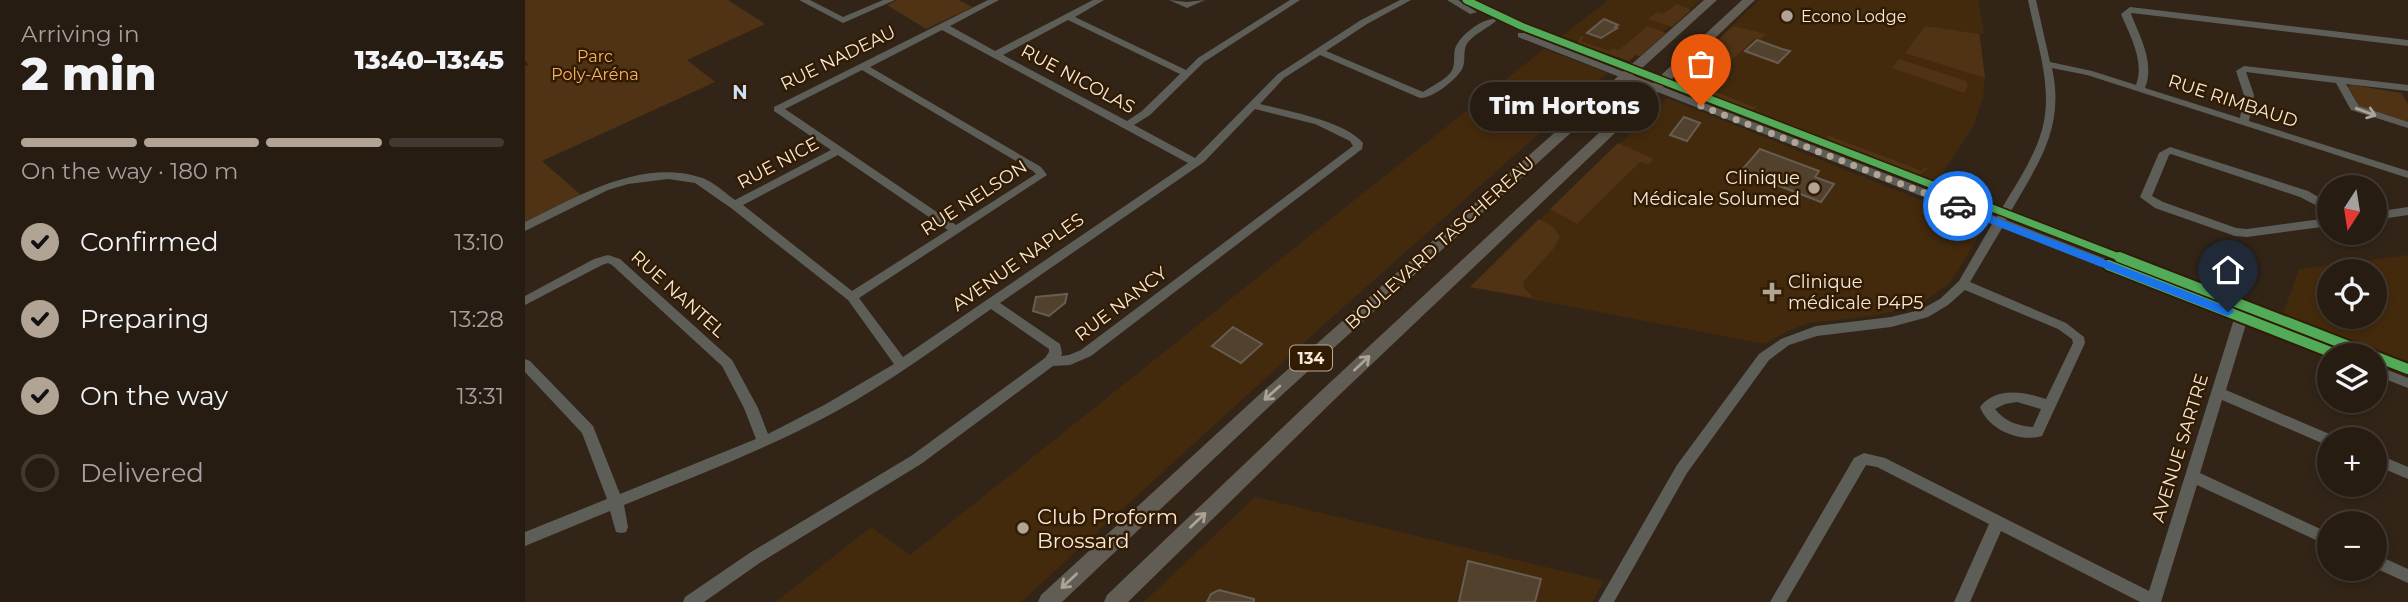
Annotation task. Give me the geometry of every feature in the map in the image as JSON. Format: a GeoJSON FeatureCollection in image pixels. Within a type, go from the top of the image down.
{"type":"FeatureCollection","features":[{"type":"Feature","properties":{"kind":"main road","name":"BOULEVARD TASCHEREAU"},"geometry":{"type":"LineString","coordinates":[[1048,602],[1266,399],[1711,0]]}},
{"type":"Feature","properties":{"kind":"main road","name":"BOULEVARD TASCHEREAU"},"geometry":{"type":"LineString","coordinates":[[1114,602],[1615,112],[1659,84],[1749,0]]}},
{"type":"Feature","properties":{"kind":"main road"},"geometry":{"type":"LineString","coordinates":[[1662,45],[1672,55],[1688,57]]}},
{"type":"Feature","properties":{"kind":"main road"},"geometry":{"type":"LineString","coordinates":[[1598,102],[1615,112]]}},
{"type":"Feature","properties":{"kind":"street"},"geometry":{"type":"LineString","coordinates":[[803,0],[843,20],[891,0]]}},
{"type":"Feature","properties":{"kind":"street","name":"RUE NADEAU"},"geometry":{"type":"LineString","coordinates":[[956,230],[778,109],[995,0]]}},
{"type":"Feature","properties":{"kind":"street"},"geometry":{"type":"LineString","coordinates":[[995,55],[1100,0]]}},
{"type":"Feature","properties":{"kind":"street"},"geometry":{"type":"LineString","coordinates":[[1173,0],[1187,5],[1201,0]]}},
{"type":"Feature","properties":{"kind":"street"},"geometry":{"type":"LineString","coordinates":[[1128,125],[1152,107],[1185,73],[1228,41],[1296,0]]}},
{"type":"Feature","properties":{"kind":"street","name":"AVENUE NAPLES"},"geometry":{"type":"LineString","coordinates":[[525,539],[764,442],[831,408],[902,365],[1196,163],[1276,80],[1369,19],[1407,0]]}},
{"type":"Feature","properties":{"kind":"street"},"geometry":{"type":"LineString","coordinates":[[1451,0],[1491,22],[1659,84],[2243,311],[2408,369]]}},
{"type":"Feature","properties":{"kind":"street"},"geometry":{"type":"LineString","coordinates":[[1466,0],[1562,47]]}},
{"type":"Feature","properties":{"kind":"street"},"geometry":{"type":"LineString","coordinates":[[1606,602],[1632,552],[1682,469],[1764,357],[1785,342],[1816,331],[1882,324],[1924,314],[1944,302],[1963,284],[2039,154],[2048,128],[2052,99],[2032,0]]}},
{"type":"Feature","properties":{"kind":"street"},"geometry":{"type":"LineString","coordinates":[[2139,89],[2145,78],[2144,66],[2126,14],[2128,10],[2408,43]]}},
{"type":"Feature","properties":{"kind":"street"},"geometry":{"type":"LineString","coordinates":[[1068,17],[1185,73]]}},
{"type":"Feature","properties":{"kind":"street"},"geometry":{"type":"LineString","coordinates":[[1318,51],[1423,96],[1454,75],[1459,65],[1460,48],[1465,39],[1491,22]]}},
{"type":"Feature","properties":{"kind":"street","name":"RUE NICOLAS"},"geometry":{"type":"LineString","coordinates":[[942,26],[1196,163]]}},
{"type":"Feature","properties":{"kind":"street","name":"RUE RIMBAUD"},"geometry":{"type":"LineString","coordinates":[[2047,64],[2080,70],[2408,175]]}},
{"type":"Feature","properties":{"kind":"street","name":"RUE NELSON"},"geometry":{"type":"LineString","coordinates":[[852,297],[1035,182],[1042,172],[862,66]]}},
{"type":"Feature","properties":{"kind":"street"},"geometry":{"type":"LineString","coordinates":[[2244,122],[2249,95],[2242,69],[2407,90]]}},
{"type":"Feature","properties":{"kind":"street"},"geometry":{"type":"LineString","coordinates":[[2339,80],[2355,108],[2408,125]]}},
{"type":"Feature","properties":{"kind":"street","name":"RUE NANCY"},"geometry":{"type":"LineString","coordinates":[[691,602],[756,558],[916,460],[1050,361],[1070,360],[1086,354],[1358,146],[1354,139],[1319,122],[1251,105]]}},
{"type":"Feature","properties":{"kind":"street"},"geometry":{"type":"LineString","coordinates":[[2317,201],[2304,194],[2170,149],[2164,153],[2146,197],[2159,205],[2235,232],[2247,233],[2317,224]]}},
{"type":"Feature","properties":{"kind":"street","name":"RUE NICE"},"geometry":{"type":"LineString","coordinates":[[735,205],[837,151]]}},
{"type":"Feature","properties":{"kind":"street"},"geometry":{"type":"LineString","coordinates":[[525,227],[604,188],[656,176],[698,180],[735,205],[852,297],[902,365]]}},
{"type":"Feature","properties":{"kind":"street"},"geometry":{"type":"LineString","coordinates":[[2387,214],[2408,211]]}},
{"type":"Feature","properties":{"kind":"street","name":"RUE NANTEL"},"geometry":{"type":"LineString","coordinates":[[525,301],[598,262],[608,259],[616,262],[727,363],[751,408],[764,442]]}},
{"type":"Feature","properties":{"kind":"street"},"geometry":{"type":"LineString","coordinates":[[1963,284],[2061,326],[2078,337],[2079,343],[2047,406]]}},
{"type":"Feature","properties":{"kind":"street"},"geometry":{"type":"LineString","coordinates":[[991,303],[1055,347],[1056,354],[1050,361]]}},
{"type":"Feature","properties":{"kind":"street"},"geometry":{"type":"LineString","coordinates":[[2243,311],[2317,345]]}},
{"type":"Feature","properties":{"kind":"street","name":"AVENUE SARTRE"},"geometry":{"type":"LineString","coordinates":[[2153,601],[2243,311]]}},
{"type":"Feature","properties":{"kind":"street"},"geometry":{"type":"LineString","coordinates":[[525,364],[588,430],[616,504],[621,527]]}},
{"type":"Feature","properties":{"kind":"street"},"geometry":{"type":"LineString","coordinates":[[2387,375],[2408,383]]}},
{"type":"Feature","properties":{"kind":"street"},"geometry":{"type":"LineString","coordinates":[[2218,392],[2317,435]]}},
{"type":"Feature","properties":{"kind":"street"},"geometry":{"type":"LineString","coordinates":[[1778,602],[1859,462],[1864,459],[1880,462],[2153,601]]}},
{"type":"Feature","properties":{"kind":"street"},"geometry":{"type":"LineString","coordinates":[[2387,464],[2408,473]]}},
{"type":"Feature","properties":{"kind":"street"},"geometry":{"type":"LineString","coordinates":[[2192,476],[2317,534]]}},
{"type":"Feature","properties":{"kind":"street"},"geometry":{"type":"LineString","coordinates":[[1962,602],[1997,522]]}},
{"type":"Feature","properties":{"kind":"street"},"geometry":{"type":"LineString","coordinates":[[2387,566],[2408,576]]}},
{"type":"Feature","properties":{"kind":"shaded area"},"geometry":{"type":"Polygon","coordinates":[[[1608,0],[1701,0],[1630,59],[1562,36],[1608,0]]]}},
{"type":"Feature","properties":{"kind":"shaded area"},"geometry":{"type":"Polygon","coordinates":[[[1759,0],[1978,0],[1984,34],[1980,34],[1985,78],[1983,97],[1974,125],[1939,179],[1942,184],[1681,83],[1677,79],[1759,0]]]}},
{"type":"Feature","properties":{"kind":"shaded area"},"geometry":{"type":"Polygon","coordinates":[[[1544,49],[1607,73],[1330,319],[1021,602],[776,602],[871,527],[910,555],[1544,49]]]}},
{"type":"Feature","properties":{"kind":"shaded area"},"geometry":{"type":"Polygon","coordinates":[[[1667,98],[1985,226],[1950,283],[1920,304],[1878,315],[1810,323],[1790,330],[1765,344],[1470,287],[1667,98]]]}},
{"type":"Feature","properties":{"kind":"shaded area"},"geometry":{"type":"Polygon","coordinates":[[[2408,255],[2408,363],[2387,355],[2387,343],[2357,343],[2321,329],[2387,329],[2387,259],[2377,259],[2408,255]]]}},
{"type":"Feature","properties":{"kind":"shaded area"},"geometry":{"type":"Polygon","coordinates":[[[2317,267],[2317,327],[2283,314],[2299,269],[2317,267]]]}},
{"type":"Feature","properties":{"kind":"shaded area"},"geometry":{"type":"Polygon","coordinates":[[[1255,497],[1604,581],[1592,602],[1144,602],[1255,497]]]}},
{"type":"Feature","properties":{"kind":"green space","name":"Parc Poly-Aréna"},"geometry":{"type":"Polygon","coordinates":[[[525,0],[728,0],[765,24],[687,60],[715,82],[542,161],[581,195],[525,222],[525,66],[529,65],[525,61],[525,0]]]}},
{"type":"Feature","properties":{"kind":"green space"},"geometry":{"type":"Polygon","coordinates":[[[898,0],[958,0],[973,7],[926,29],[887,5],[898,0]]]}},
{"type":"Feature","properties":{"kind":"green space"},"geometry":{"type":"Polygon","coordinates":[[[1677,4],[1691,10],[1672,27],[1648,19],[1658,12],[1663,14],[1677,4]]]}},
{"type":"Feature","properties":{"kind":"green space"},"geometry":{"type":"Polygon","coordinates":[[[1648,26],[1666,33],[1640,56],[1636,55],[1629,61],[1577,43],[1581,36],[1584,37],[1581,41],[1609,51],[1613,48],[1619,50],[1648,26]]]}},
{"type":"Feature","properties":{"kind":"green space"},"geometry":{"type":"Polygon","coordinates":[[[1733,26],[1766,34],[1760,40],[1755,38],[1730,62],[1708,54],[1707,50],[1733,26]]]}},
{"type":"Feature","properties":{"kind":"green space"},"geometry":{"type":"Polygon","coordinates":[[[1925,26],[1979,34],[1985,78],[1905,53],[1925,26]]]}},
{"type":"Feature","properties":{"kind":"green space"},"geometry":{"type":"Polygon","coordinates":[[[1899,59],[1966,81],[1968,86],[1964,93],[1892,68],[1899,59]]]}},
{"type":"Feature","properties":{"kind":"green space"},"geometry":{"type":"Polygon","coordinates":[[[1697,60],[1720,66],[1703,82],[1710,86],[1708,89],[1754,107],[1759,105],[1754,109],[1747,109],[1681,83],[1677,79],[1697,60]]]}},
{"type":"Feature","properties":{"kind":"green space"},"geometry":{"type":"Polygon","coordinates":[[[2348,86],[2401,93],[2408,104],[2408,123],[2360,107],[2348,86]]]}},
{"type":"Feature","properties":{"kind":"green space"},"geometry":{"type":"Polygon","coordinates":[[[1827,135],[1922,171],[1925,167],[1927,169],[1919,175],[1828,140],[1827,135]]]}},
{"type":"Feature","properties":{"kind":"green space"},"geometry":{"type":"Polygon","coordinates":[[[1618,143],[1654,159],[1649,164],[1640,162],[1577,224],[1550,209],[1618,143]]]}},
{"type":"Feature","properties":{"kind":"green space"},"geometry":{"type":"Polygon","coordinates":[[[1539,219],[1553,227],[1560,237],[1554,248],[1523,282],[1524,288],[1534,298],[1470,287],[1539,219]]]}},
{"type":"Feature","properties":{"kind":"building"},"geometry":{"type":"Polygon","coordinates":[[[1604,19],[1618,25],[1615,27],[1617,28],[1601,38],[1587,33],[1604,19]]]}},
{"type":"Feature","properties":{"kind":"building"},"geometry":{"type":"Polygon","coordinates":[[[1757,40],[1790,51],[1778,63],[1745,51],[1757,40]]]}},
{"type":"Feature","properties":{"kind":"building"},"geometry":{"type":"Polygon","coordinates":[[[1684,117],[1700,123],[1687,141],[1670,135],[1684,117]]]}},
{"type":"Feature","properties":{"kind":"building"},"geometry":{"type":"Polygon","coordinates":[[[1760,149],[1819,171],[1815,177],[1834,184],[1821,202],[1741,171],[1760,149]]]}},
{"type":"Feature","properties":{"kind":"building"},"geometry":{"type":"Polygon","coordinates":[[[1067,294],[1065,303],[1049,316],[1033,311],[1036,297],[1067,294]]]}},
{"type":"Feature","properties":{"kind":"building"},"geometry":{"type":"Polygon","coordinates":[[[1233,327],[1262,344],[1241,363],[1212,346],[1233,327]]]}},
{"type":"Feature","properties":{"kind":"building"},"geometry":{"type":"Polygon","coordinates":[[[1468,561],[1541,579],[1535,602],[1459,602],[1468,561]]]}},
{"type":"Feature","properties":{"kind":"building"},"geometry":{"type":"Polygon","coordinates":[[[1219,590],[1254,599],[1254,602],[1207,602],[1211,594],[1219,590]]]}},
{"type":"Feature","properties":{"kind":"cycle path"},"geometry":{"type":"LineString","coordinates":[[1466,0],[1521,26],[2408,369]]}},
{"type":"Feature","properties":{"kind":"cycle path"},"geometry":{"type":"LineString","coordinates":[[2108,265],[2317,347]]}},
{"type":"Feature","properties":{"kind":"way so far"},"geometry":{"type":"LineString","coordinates":[[1701,106],[1958,206]]}},
{"type":"Feature","properties":{"kind":"place","name":"Econo Lodge"},"geometry":{"type":"Point","coordinates":[1787,16]}},
{"type":"Feature","properties":{"kind":"place","name":"Tim Hortons"},"geometry":{"type":"Point","coordinates":[1701,106]}},
{"type":"Feature","properties":{"kind":"place","name":"Clinique Médicale Solumed"},"geometry":{"type":"Point","coordinates":[1814,188]}},
{"type":"Feature","properties":{"kind":"place","name":"Clinique médicale P4P5"},"geometry":{"type":"Point","coordinates":[1772,292]}},
{"type":"Feature","properties":{"kind":"place","name":"Club Proform Brossard"},"geometry":{"type":"Point","coordinates":[1023,528]}},
{"type":"Feature","properties":{"kind":"district","name":"N"},"geometry":{"type":"Point","coordinates":[740,92]}},
{"type":"Feature","properties":{"kind":"route"},"geometry":{"type":"LineString","coordinates":[[1958,206],[2228,312]]}}]}
